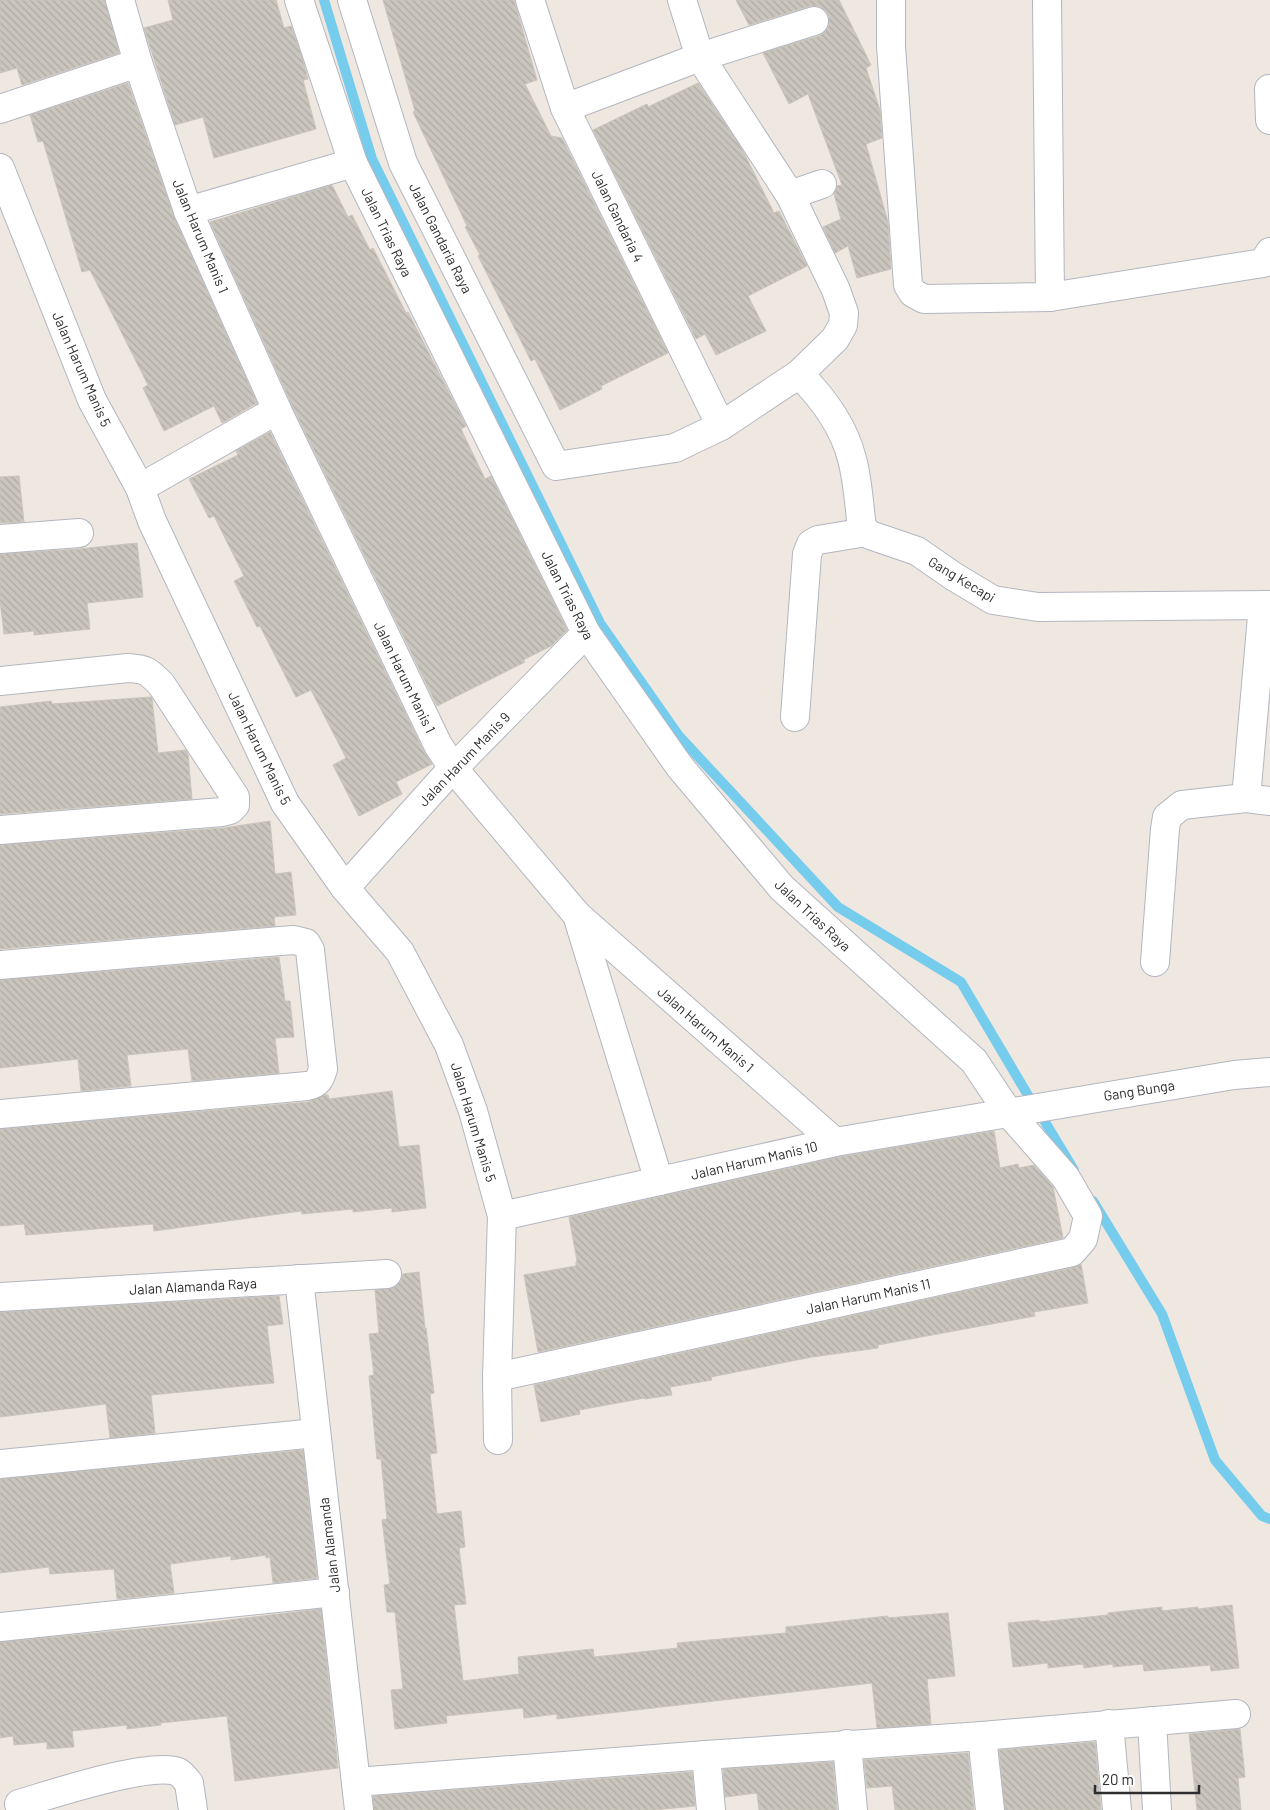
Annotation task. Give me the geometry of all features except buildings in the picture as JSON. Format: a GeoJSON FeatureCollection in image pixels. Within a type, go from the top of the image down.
{"type":"FeatureCollection","features":[{"type":"Feature","properties":{"kind":"street","name":"Jalan Harum Manis 1"},"geometry":{"type":"LineString","coordinates":[[120,0],[138,63],[188,211],[277,410],[438,745],[453,768],[577,915],[835,1142]]}},
{"type":"Feature","properties":{"kind":"street","name":"Jalan Trias Raya"},"geometry":{"type":"LineString","coordinates":[[300,0],[353,163],[586,633],[680,767],[782,888],[974,1062],[1008,1112]]}},
{"type":"Feature","properties":{"kind":"street","name":"Jalan Gandaria Raya"},"geometry":{"type":"LineString","coordinates":[[352,0],[403,163],[556,466],[675,448],[721,426]]}},
{"type":"Feature","properties":{"kind":"street","name":"Jalan Gandaria 4"},"geometry":{"type":"LineString","coordinates":[[530,0],[565,108],[721,426]]}},
{"type":"Feature","properties":{"kind":"street"},"geometry":{"type":"LineString","coordinates":[[682,0],[700,57],[790,195],[836,290],[844,312],[843,325],[835,339],[799,374],[721,426]]}},
{"type":"Feature","properties":{"kind":"street"},"geometry":{"type":"LineString","coordinates":[[891,0],[891,46],[908,286],[912,292],[924,299],[1050,297],[1263,264],[1270,252]]}},
{"type":"Feature","properties":{"kind":"street"},"geometry":{"type":"LineString","coordinates":[[1047,0],[1050,297]]}},
{"type":"Feature","properties":{"kind":"street"},"geometry":{"type":"LineString","coordinates":[[565,108],[700,57],[814,21]]}},
{"type":"Feature","properties":{"kind":"street"},"geometry":{"type":"LineString","coordinates":[[0,108],[138,63]]}},
{"type":"Feature","properties":{"kind":"street"},"geometry":{"type":"LineString","coordinates":[[1269,89],[1270,120]]}},
{"type":"Feature","properties":{"kind":"street"},"geometry":{"type":"LineString","coordinates":[[188,211],[353,163]]}},
{"type":"Feature","properties":{"kind":"street","name":"Jalan Harum Manis 5"},"geometry":{"type":"LineString","coordinates":[[0,168],[92,400],[140,488],[152,521],[285,803],[345,888],[400,952],[449,1045],[473,1111],[502,1216],[497,1377],[498,1440]]}},
{"type":"Feature","properties":{"kind":"street"},"geometry":{"type":"LineString","coordinates":[[790,195],[822,184]]}},
{"type":"Feature","properties":{"kind":"street"},"geometry":{"type":"LineString","coordinates":[[799,374],[820,398],[843,432],[852,459],[862,528],[866,532]]}},
{"type":"Feature","properties":{"kind":"street"},"geometry":{"type":"LineString","coordinates":[[140,488],[277,410]]}},
{"type":"Feature","properties":{"kind":"street"},"geometry":{"type":"LineString","coordinates":[[795,717],[807,554],[811,544],[818,540],[866,532]]}},
{"type":"Feature","properties":{"kind":"street","name":"Gang Kecapi"},"geometry":{"type":"LineString","coordinates":[[866,532],[870,536],[917,551],[952,576],[993,600],[1038,607],[1266,605]]}},
{"type":"Feature","properties":{"kind":"street"},"geometry":{"type":"LineString","coordinates":[[0,540],[79,533]]}},
{"type":"Feature","properties":{"kind":"street"},"geometry":{"type":"LineString","coordinates":[[1155,962],[1164,829],[1167,818],[1182,804],[1258,800],[1266,605]]}},
{"type":"Feature","properties":{"kind":"street","name":"Jalan Harum Manis 9"},"geometry":{"type":"LineString","coordinates":[[345,888],[453,768],[586,633]]}},
{"type":"Feature","properties":{"kind":"street"},"geometry":{"type":"LineString","coordinates":[[0,681],[128,668],[142,668],[149,671],[161,684],[235,797],[235,805],[230,810],[222,812],[0,830]]}},
{"type":"Feature","properties":{"kind":"street","name":"Jalan Harum Manis 1"},"geometry":{"type":"LineString","coordinates":[[577,915],[659,1182]]}},
{"type":"Feature","properties":{"kind":"street"},"geometry":{"type":"LineString","coordinates":[[0,965],[280,941],[294,940],[306,943],[310,950],[323,1069],[320,1078],[315,1084],[307,1086],[0,1114]]}},
{"type":"Feature","properties":{"kind":"street","name":"Gang Bunga"},"geometry":{"type":"LineString","coordinates":[[1008,1112],[1234,1075],[1270,1072]]}},
{"type":"Feature","properties":{"kind":"street","name":"Jalan Harum Manis 10"},"geometry":{"type":"LineString","coordinates":[[502,1216],[835,1142],[1008,1112]]}},
{"type":"Feature","properties":{"kind":"street","name":"Jalan Harum Manis 11"},"geometry":{"type":"LineString","coordinates":[[497,1377],[1072,1252],[1083,1239],[1088,1216],[1066,1178],[1008,1112]]}},
{"type":"Feature","properties":{"kind":"street","name":"Jalan Alamanda Raya"},"geometry":{"type":"LineString","coordinates":[[0,1297],[387,1274]]}},
{"type":"Feature","properties":{"kind":"street","name":"Jalan Alamanda"},"geometry":{"type":"LineString","coordinates":[[298,1279],[360,1810]]}},
{"type":"Feature","properties":{"kind":"street"},"geometry":{"type":"LineString","coordinates":[[0,1464],[316,1433]]}},
{"type":"Feature","properties":{"kind":"street"},"geometry":{"type":"LineString","coordinates":[[0,1627],[335,1592]]}},
{"type":"Feature","properties":{"kind":"street"},"geometry":{"type":"LineString","coordinates":[[356,1782],[846,1744],[982,1736],[1236,1714]]}},
{"type":"Feature","properties":{"kind":"street"},"geometry":{"type":"LineString","coordinates":[[1152,1721],[1157,1810]]}},
{"type":"Feature","properties":{"kind":"street"},"geometry":{"type":"LineString","coordinates":[[1109,1724],[1117,1810]]}},
{"type":"Feature","properties":{"kind":"street"},"geometry":{"type":"LineString","coordinates":[[982,1736],[990,1810]]}},
{"type":"Feature","properties":{"kind":"street"},"geometry":{"type":"LineString","coordinates":[[846,1744],[853,1810]]}},
{"type":"Feature","properties":{"kind":"street"},"geometry":{"type":"LineString","coordinates":[[706,1755],[712,1810]]}},
{"type":"Feature","properties":{"kind":"street"},"geometry":{"type":"LineString","coordinates":[[10,1802],[151,1770],[178,1772],[189,1783],[193,1810]]}},
{"type":"Feature","properties":{"kind":"street"},"geometry":{"type":"LineString","coordinates":[[10,1802],[47,1810]]}},
{"type":"Feature","properties":{"kind":"waterway"},"geometry":{"type":"LineString","coordinates":[[324,0],[372,159],[600,623],[679,736],[838,907],[961,982],[1029,1097]]}},
{"type":"Feature","properties":{"kind":"waterway"},"geometry":{"type":"LineString","coordinates":[[1042,1117],[1074,1170]]}},
{"type":"Feature","properties":{"kind":"waterway"},"geometry":{"type":"LineString","coordinates":[[1093,1201],[1162,1314],[1215,1460],[1262,1516],[1270,1519]]}}]}
